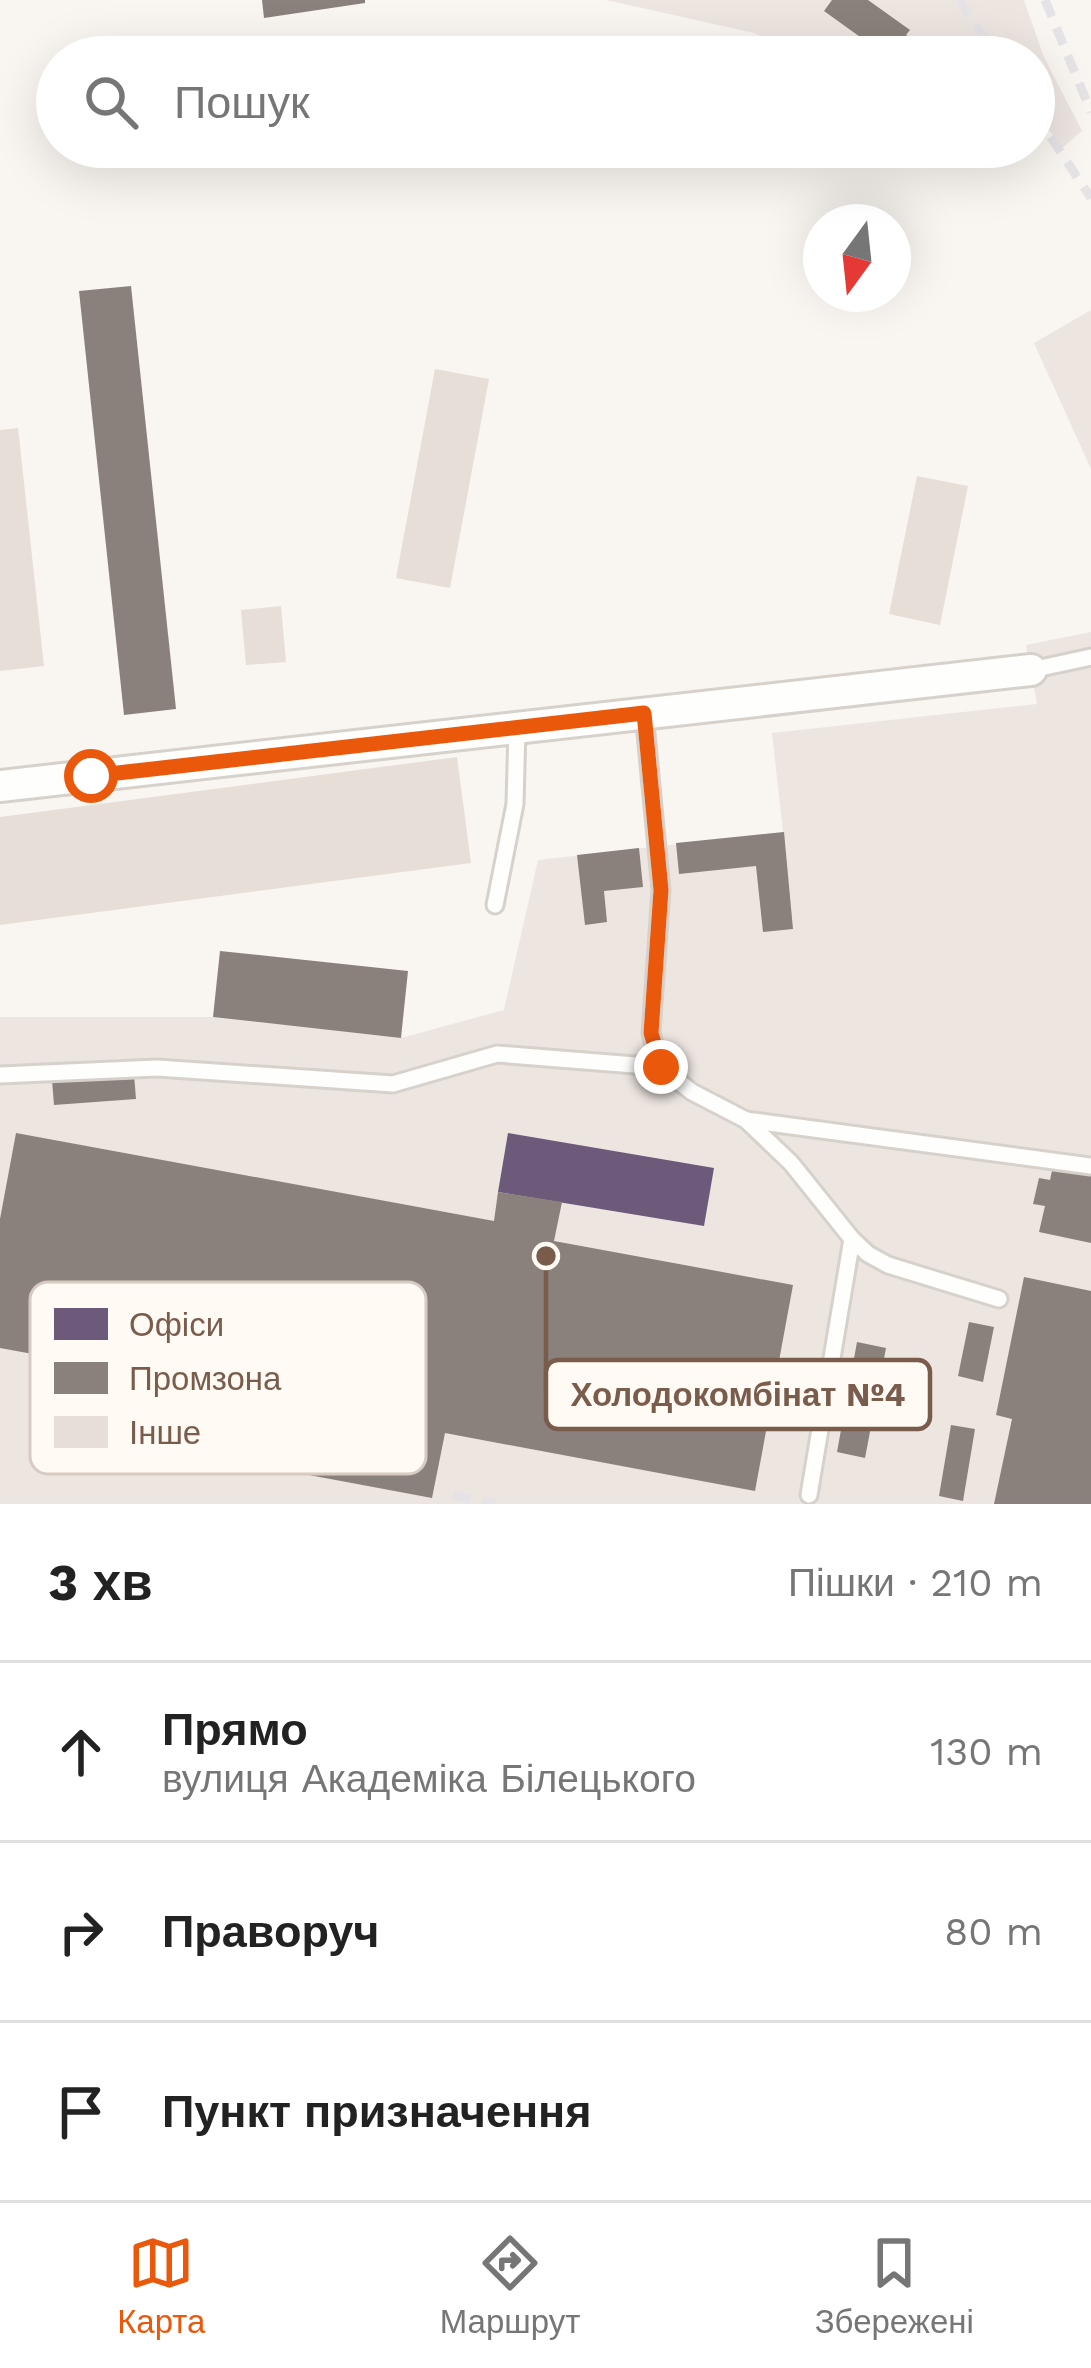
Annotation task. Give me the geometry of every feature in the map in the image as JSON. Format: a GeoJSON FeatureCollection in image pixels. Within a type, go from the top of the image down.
{"type":"FeatureCollection","features":[{"type":"Feature","properties":{"kind":"street"},"geometry":{"type":"LineString","coordinates":[[0,786],[1030,670]]}},
{"type":"Feature","properties":{"kind":"lane"},"geometry":{"type":"LineString","coordinates":[[1030,670],[1091,657]]}},
{"type":"Feature","properties":{"kind":"lane"},"geometry":{"type":"LineString","coordinates":[[644,713],[661,890],[651,1033],[661,1067]]}},
{"type":"Feature","properties":{"kind":"lane"},"geometry":{"type":"LineString","coordinates":[[495,905],[515,804],[517,728]]}},
{"type":"Feature","properties":{"kind":"lane"},"geometry":{"type":"LineString","coordinates":[[0,1076],[157,1068],[393,1084],[497,1054],[661,1067],[692,1092],[746,1120],[791,1163],[868,1254],[888,1265],[999,1299]]}},
{"type":"Feature","properties":{"kind":"lane"},"geometry":{"type":"LineString","coordinates":[[746,1120],[1091,1166]]}},
{"type":"Feature","properties":{"kind":"lane"},"geometry":{"type":"LineString","coordinates":[[809,1496],[852,1239]]}},
{"type":"Feature","properties":{"kind":"shaded area"},"geometry":{"type":"Polygon","coordinates":[[[606,0],[1024,0],[1036,36],[983,36],[980,32],[976,36],[754,33],[606,0]]]}},
{"type":"Feature","properties":{"kind":"shaded area"},"geometry":{"type":"Polygon","coordinates":[[[1055,78],[1082,131],[1062,148],[1055,138],[1055,78]]]}},
{"type":"Feature","properties":{"kind":"shaded area"},"geometry":{"type":"Polygon","coordinates":[[[1091,310],[1091,469],[1034,343],[1091,310]]]}},
{"type":"Feature","properties":{"kind":"shaded area"},"geometry":{"type":"Polygon","coordinates":[[[1091,632],[1091,1504],[0,1504],[0,1017],[213,1017],[401,1038],[504,1010],[538,860],[783,832],[772,733],[1037,704],[1026,645],[1091,632]]]}},
{"type":"Feature","properties":{"kind":"building: Офіси"},"geometry":{"type":"Polygon","coordinates":[[[508,1133],[714,1168],[704,1226],[498,1192],[508,1133]]]}},
{"type":"Feature","properties":{"kind":"building: Промзона"},"geometry":{"type":"Polygon","coordinates":[[[262,0],[365,0],[365,3],[264,18],[262,0]]]}},
{"type":"Feature","properties":{"kind":"building: Промзона"},"geometry":{"type":"Polygon","coordinates":[[[832,0],[868,0],[910,30],[907,36],[859,36],[824,11],[832,0]]]}},
{"type":"Feature","properties":{"kind":"building: Промзона"},"geometry":{"type":"Polygon","coordinates":[[[131,286],[176,709],[124,715],[79,291],[131,286]]]}},
{"type":"Feature","properties":{"kind":"building: Промзона"},"geometry":{"type":"Polygon","coordinates":[[[784,832],[793,929],[763,932],[756,866],[679,874],[676,843],[784,832]]]}},
{"type":"Feature","properties":{"kind":"building: Промзона"},"geometry":{"type":"Polygon","coordinates":[[[639,848],[643,887],[604,891],[607,922],[585,925],[577,855],[639,848]]]}},
{"type":"Feature","properties":{"kind":"building: Промзона"},"geometry":{"type":"Polygon","coordinates":[[[220,951],[408,971],[401,1038],[213,1017],[220,951]]]}},
{"type":"Feature","properties":{"kind":"building: Промзона"},"geometry":{"type":"Polygon","coordinates":[[[134,1074],[136,1099],[54,1105],[52,1080],[134,1074]]]}},
{"type":"Feature","properties":{"kind":"building: Промзона"},"geometry":{"type":"Polygon","coordinates":[[[16,1133],[494,1221],[498,1192],[562,1202],[554,1241],[793,1285],[755,1491],[445,1433],[432,1498],[304,1474],[426,1474],[426,1282],[30,1282],[30,1353],[0,1348],[0,1219],[16,1133]]]}},
{"type":"Feature","properties":{"kind":"building: Промзона"},"geometry":{"type":"Polygon","coordinates":[[[1053,1166],[1091,1174],[1091,1243],[1039,1232],[1045,1206],[1033,1204],[1039,1178],[1050,1180],[1053,1166]]]}},
{"type":"Feature","properties":{"kind":"building: Промзона"},"geometry":{"type":"Polygon","coordinates":[[[1024,1277],[1091,1291],[1091,1504],[994,1504],[1012,1419],[996,1415],[1024,1277]]]}},
{"type":"Feature","properties":{"kind":"building: Промзона"},"geometry":{"type":"Polygon","coordinates":[[[969,1322],[994,1327],[983,1382],[958,1376],[969,1322]]]}},
{"type":"Feature","properties":{"kind":"building: Промзона"},"geometry":{"type":"Polygon","coordinates":[[[857,1342],[886,1348],[865,1458],[837,1452],[857,1342]]]}},
{"type":"Feature","properties":{"kind":"building: Промзона"},"geometry":{"type":"Polygon","coordinates":[[[951,1425],[975,1429],[963,1501],[939,1496],[951,1425]]]}},
{"type":"Feature","properties":{"kind":"building: Інше"},"geometry":{"type":"Polygon","coordinates":[[[435,369],[489,379],[450,588],[396,578],[435,369]]]}},
{"type":"Feature","properties":{"kind":"building: Інше"},"geometry":{"type":"Polygon","coordinates":[[[18,428],[44,666],[0,671],[0,430],[18,428]]]}},
{"type":"Feature","properties":{"kind":"building: Інше"},"geometry":{"type":"Polygon","coordinates":[[[917,476],[968,486],[940,625],[889,614],[917,476]]]}},
{"type":"Feature","properties":{"kind":"building: Інше"},"geometry":{"type":"Polygon","coordinates":[[[281,606],[286,662],[246,665],[241,610],[281,606]]]}},
{"type":"Feature","properties":{"kind":"building: Інше"},"geometry":{"type":"Polygon","coordinates":[[[457,757],[471,863],[0,925],[0,817],[457,757]]]}},
{"type":"Feature","properties":{"kind":"railway"},"geometry":{"type":"LineString","coordinates":[[959,0],[983,36]]}},
{"type":"Feature","properties":{"kind":"railway"},"geometry":{"type":"LineString","coordinates":[[1045,0],[1091,112]]}},
{"type":"Feature","properties":{"kind":"railway"},"geometry":{"type":"LineString","coordinates":[[1055,144],[1091,198]]}},
{"type":"Feature","properties":{"kind":"railway"},"geometry":{"type":"LineString","coordinates":[[453,1495],[495,1504]]}},
{"type":"Feature","properties":{"kind":"place","name":"Холодокомбінат №4"},"geometry":{"type":"Point","coordinates":[546,1256]}},
{"type":"Feature","properties":{"kind":"route"},"geometry":{"type":"LineString","coordinates":[[91,776],[644,713],[661,890],[651,1033],[661,1067]]}}]}
